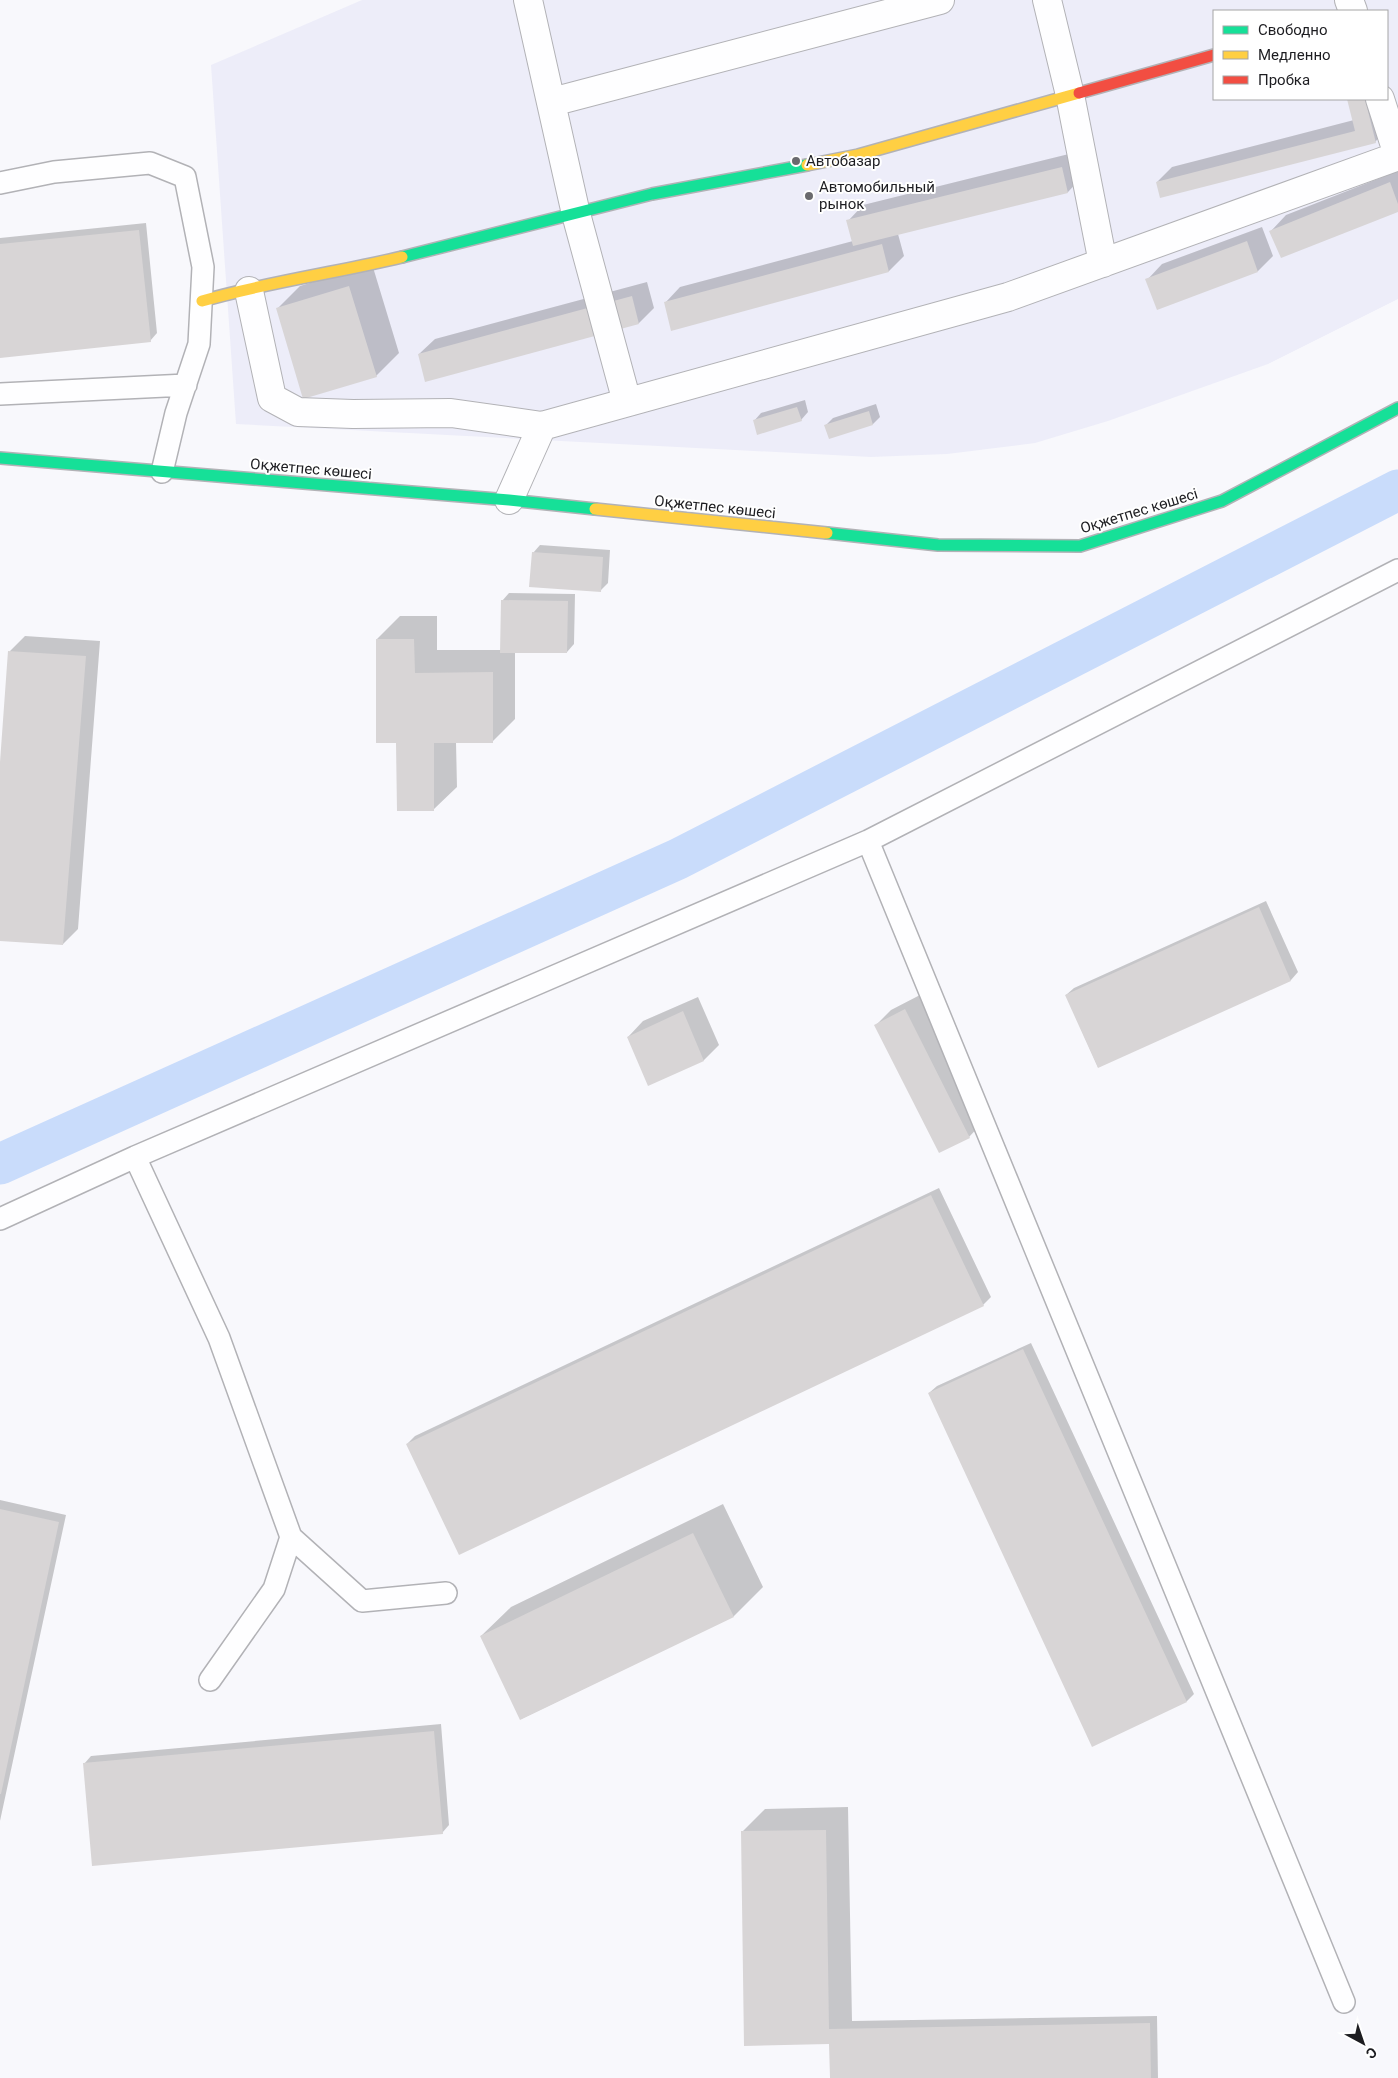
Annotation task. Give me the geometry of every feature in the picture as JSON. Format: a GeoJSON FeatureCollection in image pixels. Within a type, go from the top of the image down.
{"type":"FeatureCollection","features":[{"type":"Feature","properties":{"kind":"street"},"geometry":{"type":"LineString","coordinates":[[528,0],[576,214],[627,402]]}},
{"type":"Feature","properties":{"kind":"street"},"geometry":{"type":"LineString","coordinates":[[552,102],[940,0]]}},
{"type":"Feature","properties":{"kind":"street"},"geometry":{"type":"LineString","coordinates":[[1047,0],[1070,95],[1103,263]]}},
{"type":"Feature","properties":{"kind":"street"},"geometry":{"type":"LineString","coordinates":[[202,301],[226,294],[249,291],[446,247],[652,194],[858,155],[1213,55]]}},
{"type":"Feature","properties":{"kind":"street"},"geometry":{"type":"LineString","coordinates":[[249,291],[272,398],[298,412],[353,414],[452,413],[542,426],[1008,297],[1398,155],[1380,100]]}},
{"type":"Feature","properties":{"kind":"street","name":"Оқжетпес көшесі"},"geometry":{"type":"LineString","coordinates":[[0,458],[508,500],[938,545],[1080,546],[1222,501],[1398,408]]}},
{"type":"Feature","properties":{"kind":"street"},"geometry":{"type":"LineString","coordinates":[[508,500],[542,426]]}},
{"type":"Feature","properties":{"kind":"lane"},"geometry":{"type":"LineString","coordinates":[[0,183],[54,172],[150,163],[185,177],[203,267],[199,344],[176,413],[162,472]]}},
{"type":"Feature","properties":{"kind":"lane"},"geometry":{"type":"LineString","coordinates":[[0,394],[186,385]]}},
{"type":"Feature","properties":{"kind":"lane"},"geometry":{"type":"LineString","coordinates":[[0,1219],[135,1157],[868,841],[1398,570]]}},
{"type":"Feature","properties":{"kind":"lane"},"geometry":{"type":"LineString","coordinates":[[868,841],[1344,2002]]}},
{"type":"Feature","properties":{"kind":"lane"},"geometry":{"type":"LineString","coordinates":[[135,1157],[219,1338],[291,1537],[362,1601],[446,1593]]}},
{"type":"Feature","properties":{"kind":"lane"},"geometry":{"type":"LineString","coordinates":[[210,1680],[274,1589],[291,1537]]}},
{"type":"Feature","properties":{"kind":"shaded area","name":"Автомобильный рынок"},"geometry":{"type":"Polygon","coordinates":[[[362,0],[1398,0],[1398,299],[1268,364],[1108,421],[1035,443],[947,454],[871,457],[236,424],[211,65],[362,0]]]}},
{"type":"Feature","properties":{"kind":"building"},"geometry":{"type":"Polygon","coordinates":[[[1347,100],[1365,100],[1376,143],[1160,198],[1156,182],[1355,131],[1347,100]]]}},
{"type":"Feature","properties":{"kind":"building"},"geometry":{"type":"Polygon","coordinates":[[[1062,167],[1068,193],[853,246],[846,220],[1062,167]]]}},
{"type":"Feature","properties":{"kind":"building"},"geometry":{"type":"Polygon","coordinates":[[[1390,182],[1398,204],[1398,212],[1281,258],[1269,231],[1390,182]]]}},
{"type":"Feature","properties":{"kind":"building"},"geometry":{"type":"Polygon","coordinates":[[[139,230],[151,342],[0,358],[0,244],[139,230]]]}},
{"type":"Feature","properties":{"kind":"building"},"geometry":{"type":"Polygon","coordinates":[[[1247,241],[1258,272],[1157,310],[1145,279],[1247,241]]]}},
{"type":"Feature","properties":{"kind":"building"},"geometry":{"type":"Polygon","coordinates":[[[882,244],[889,272],[671,331],[664,302],[882,244]]]}},
{"type":"Feature","properties":{"kind":"building"},"geometry":{"type":"Polygon","coordinates":[[[349,286],[377,377],[303,399],[276,308],[349,286]]]}},
{"type":"Feature","properties":{"kind":"building"},"geometry":{"type":"Polygon","coordinates":[[[632,296],[639,324],[425,382],[418,354],[632,296]]]}},
{"type":"Feature","properties":{"kind":"building"},"geometry":{"type":"Polygon","coordinates":[[[797,407],[802,421],[757,435],[753,420],[797,407]]]}},
{"type":"Feature","properties":{"kind":"building"},"geometry":{"type":"Polygon","coordinates":[[[869,411],[873,425],[829,439],[824,425],[869,411]]]}},
{"type":"Feature","properties":{"kind":"building"},"geometry":{"type":"Polygon","coordinates":[[[532,552],[603,557],[601,592],[529,587],[532,552]]]}},
{"type":"Feature","properties":{"kind":"building"},"geometry":{"type":"Polygon","coordinates":[[[501,600],[568,601],[567,653],[500,653],[501,600]]]}},
{"type":"Feature","properties":{"kind":"building"},"geometry":{"type":"Polygon","coordinates":[[[376,639],[414,639],[415,673],[493,672],[493,743],[434,743],[434,811],[397,811],[396,743],[376,743],[376,639]]]}},
{"type":"Feature","properties":{"kind":"building"},"geometry":{"type":"Polygon","coordinates":[[[8,651],[86,656],[63,945],[0,941],[0,762],[8,651]]]}},
{"type":"Feature","properties":{"kind":"building"},"geometry":{"type":"Polygon","coordinates":[[[1259,907],[1291,981],[1098,1068],[1065,995],[1259,907]]]}},
{"type":"Feature","properties":{"kind":"building"},"geometry":{"type":"Polygon","coordinates":[[[905,1009],[970,1138],[939,1153],[874,1025],[905,1009]]]}},
{"type":"Feature","properties":{"kind":"building"},"geometry":{"type":"Polygon","coordinates":[[[683,1011],[704,1061],[648,1086],[627,1037],[683,1011]]]}},
{"type":"Feature","properties":{"kind":"building"},"geometry":{"type":"Polygon","coordinates":[[[931,1195],[984,1306],[459,1555],[406,1444],[931,1195]]]}},
{"type":"Feature","properties":{"kind":"building"},"geometry":{"type":"Polygon","coordinates":[[[1023,1349],[1187,1702],[1092,1747],[928,1393],[1023,1349]]]}},
{"type":"Feature","properties":{"kind":"building"},"geometry":{"type":"Polygon","coordinates":[[[0,1509],[59,1522],[1,1794],[0,1794],[0,1509]]]}},
{"type":"Feature","properties":{"kind":"building"},"geometry":{"type":"Polygon","coordinates":[[[693,1533],[734,1617],[520,1720],[480,1636],[693,1533]]]}},
{"type":"Feature","properties":{"kind":"building"},"geometry":{"type":"Polygon","coordinates":[[[434,1731],[443,1834],[92,1866],[83,1763],[434,1731]]]}},
{"type":"Feature","properties":{"kind":"building"},"geometry":{"type":"Polygon","coordinates":[[[826,1830],[829,2029],[1150,2023],[1151,2078],[830,2078],[829,2044],[744,2046],[741,1831],[826,1830]]]}},
{"type":"Feature","properties":{"kind":"waterway"},"geometry":{"type":"LineString","coordinates":[[0,1164],[678,859],[1398,490]]}},
{"type":"Feature","properties":{"kind":"traffic: fast"},"geometry":{"type":"LineString","coordinates":[[402,257],[652,194],[807,165]]}},
{"type":"Feature","properties":{"kind":"traffic: fast"},"geometry":{"type":"LineString","coordinates":[[827,533],[938,545],[1080,546],[1222,501],[1398,408]]}},
{"type":"Feature","properties":{"kind":"traffic: fast"},"geometry":{"type":"LineString","coordinates":[[0,458],[509,500],[595,509]]}},
{"type":"Feature","properties":{"kind":"traffic: slow"},"geometry":{"type":"LineString","coordinates":[[807,165],[858,155],[1079,93]]}},
{"type":"Feature","properties":{"kind":"traffic: slow"},"geometry":{"type":"LineString","coordinates":[[202,301],[251,288],[402,257]]}},
{"type":"Feature","properties":{"kind":"traffic: slow"},"geometry":{"type":"LineString","coordinates":[[595,509],[827,533]]}},
{"type":"Feature","properties":{"kind":"traffic: jam"},"geometry":{"type":"LineString","coordinates":[[1079,93],[1213,55]]}},
{"type":"Feature","properties":{"kind":"place","name":"Автобазар"},"geometry":{"type":"Point","coordinates":[796,161]}},
{"type":"Feature","properties":{"kind":"place","name":"Автомобильный рынок"},"geometry":{"type":"Point","coordinates":[809,196]}}]}
